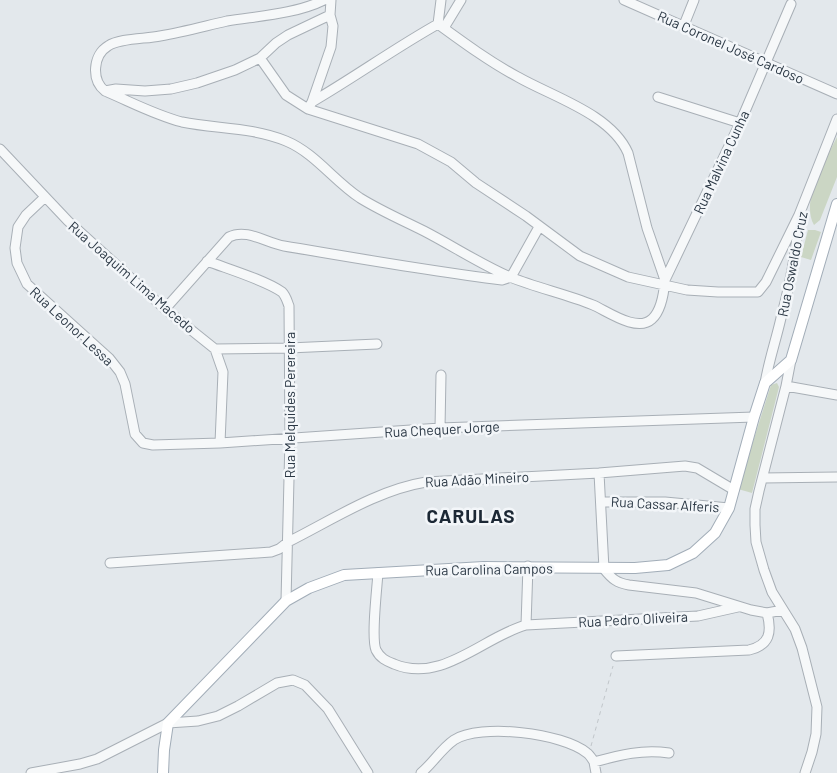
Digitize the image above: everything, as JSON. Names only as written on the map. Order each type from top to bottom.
[{"type":"main road","points":[[791,360],[837,204]]},
{"type":"main road","name":"Rua Carolina Campos","points":[[168,723],[286,602],[309,588],[344,575],[484,567],[528,566],[604,569],[668,565],[694,553],[715,533],[729,508],[754,417],[766,383],[791,360]]},
{"type":"main road","points":[[163,773],[168,723]]},
{"type":"street","points":[[324,0],[288,11],[202,26],[174,34],[110,44],[102,51],[95,76],[100,87],[105,91],[156,114],[182,122],[245,130],[284,140],[294,145],[358,196],[374,206],[424,231],[483,265],[511,277]]},
{"type":"street","points":[[310,105],[331,47],[333,26],[330,16],[332,0]]},
{"type":"street","points":[[441,0],[441,26]]},
{"type":"street","points":[[310,105],[409,40],[441,26],[461,0]]},
{"type":"street","name":"Rua Coronel José Cardoso","points":[[624,0],[837,94]]},
{"type":"street","points":[[684,25],[694,0]]},
{"type":"street","name":"Rua Malvina Cunha","points":[[511,277],[594,305],[620,319],[635,323],[646,322],[652,319],[660,305],[665,283],[740,122],[791,4]]},
{"type":"street","points":[[105,91],[116,89],[145,91],[171,89],[198,83],[235,70],[260,58],[288,35],[330,16]]},
{"type":"street","points":[[441,26],[505,70],[576,106],[610,128],[618,136],[624,143],[628,153],[647,228],[665,283]]},
{"type":"street","points":[[260,58],[286,95],[418,144],[451,162],[476,183],[526,216],[580,256],[628,277],[718,292],[758,292],[766,282],[799,215]]},
{"type":"street","points":[[658,96],[740,122]]},
{"type":"street","name":"Rua Oswaldo Cruz","points":[[766,383],[791,276],[799,215],[837,119]]},
{"type":"street","name":"Rua Joaquim Lima Macedo","points":[[0,149],[44,198],[68,221],[165,309],[215,349]]},
{"type":"street","name":"Rua Leonor Lessa","points":[[44,198],[26,214],[18,227],[15,248],[17,263],[27,284],[110,358],[120,372],[129,400],[135,434]]},
{"type":"street","points":[[165,309],[207,260],[229,237],[236,234],[243,234],[277,245],[318,253],[502,280],[511,277],[539,227]]},
{"type":"street","name":"Rua Melquides Perereira","points":[[207,260],[268,285],[282,293],[286,297],[289,306],[290,438],[286,602]]},
{"type":"street","points":[[220,443],[223,372],[215,349],[377,344]]},
{"type":"street","points":[[791,360],[756,509],[756,542],[772,592],[795,628],[817,707],[816,734],[805,773]]},
{"type":"street","points":[[440,428],[441,375]]},
{"type":"street","points":[[786,386],[837,395]]},
{"type":"street","name":"Rua Chequer Jorge","points":[[135,434],[144,443],[153,445],[220,443],[440,428],[754,417]]},
{"type":"street","name":"Rua Adão Mineiro","points":[[110,563],[263,553],[279,549],[288,542],[374,498],[409,484],[426,482],[599,473],[685,466],[697,468],[734,490]]},
{"type":"street","points":[[599,473],[604,569],[614,580],[620,584],[696,593],[738,607],[767,613],[783,610]]},
{"type":"street","points":[[763,478],[837,476]]},
{"type":"street","name":"Rua Cassar Alferis","points":[[601,502],[666,502],[729,508]]},
{"type":"street","points":[[378,573],[375,648],[382,658],[399,666],[408,669],[424,669],[465,656],[512,630],[526,625],[528,566]]},
{"type":"street","name":"Rua Pedro Oliveira","points":[[526,625],[698,616],[738,607]]},
{"type":"street","points":[[616,656],[749,650],[763,645],[770,629],[767,613]]},
{"type":"street","points":[[31,773],[97,759],[168,723],[198,721],[218,716],[278,683],[293,680],[306,686],[328,709],[343,730],[368,773]]},
{"type":"street","points":[[421,773],[455,740],[487,732],[518,732],[545,736],[579,747],[589,754],[594,762],[596,773]]},
{"type":"street","points":[[594,762],[636,752],[654,750],[669,752]]},
{"type":"path","points":[[589,754],[616,656]]},
{"type":"green space","points":[[837,137],[837,177],[820,220],[814,225],[810,204],[812,192],[821,168]]},
{"type":"green space","points":[[808,230],[821,232],[811,260],[801,257]]},
{"type":"green space","points":[[777,383],[779,387],[752,493],[738,489],[771,385]]},
{"type":"district","name":"CARULAS","points":[[471,515]]}]
